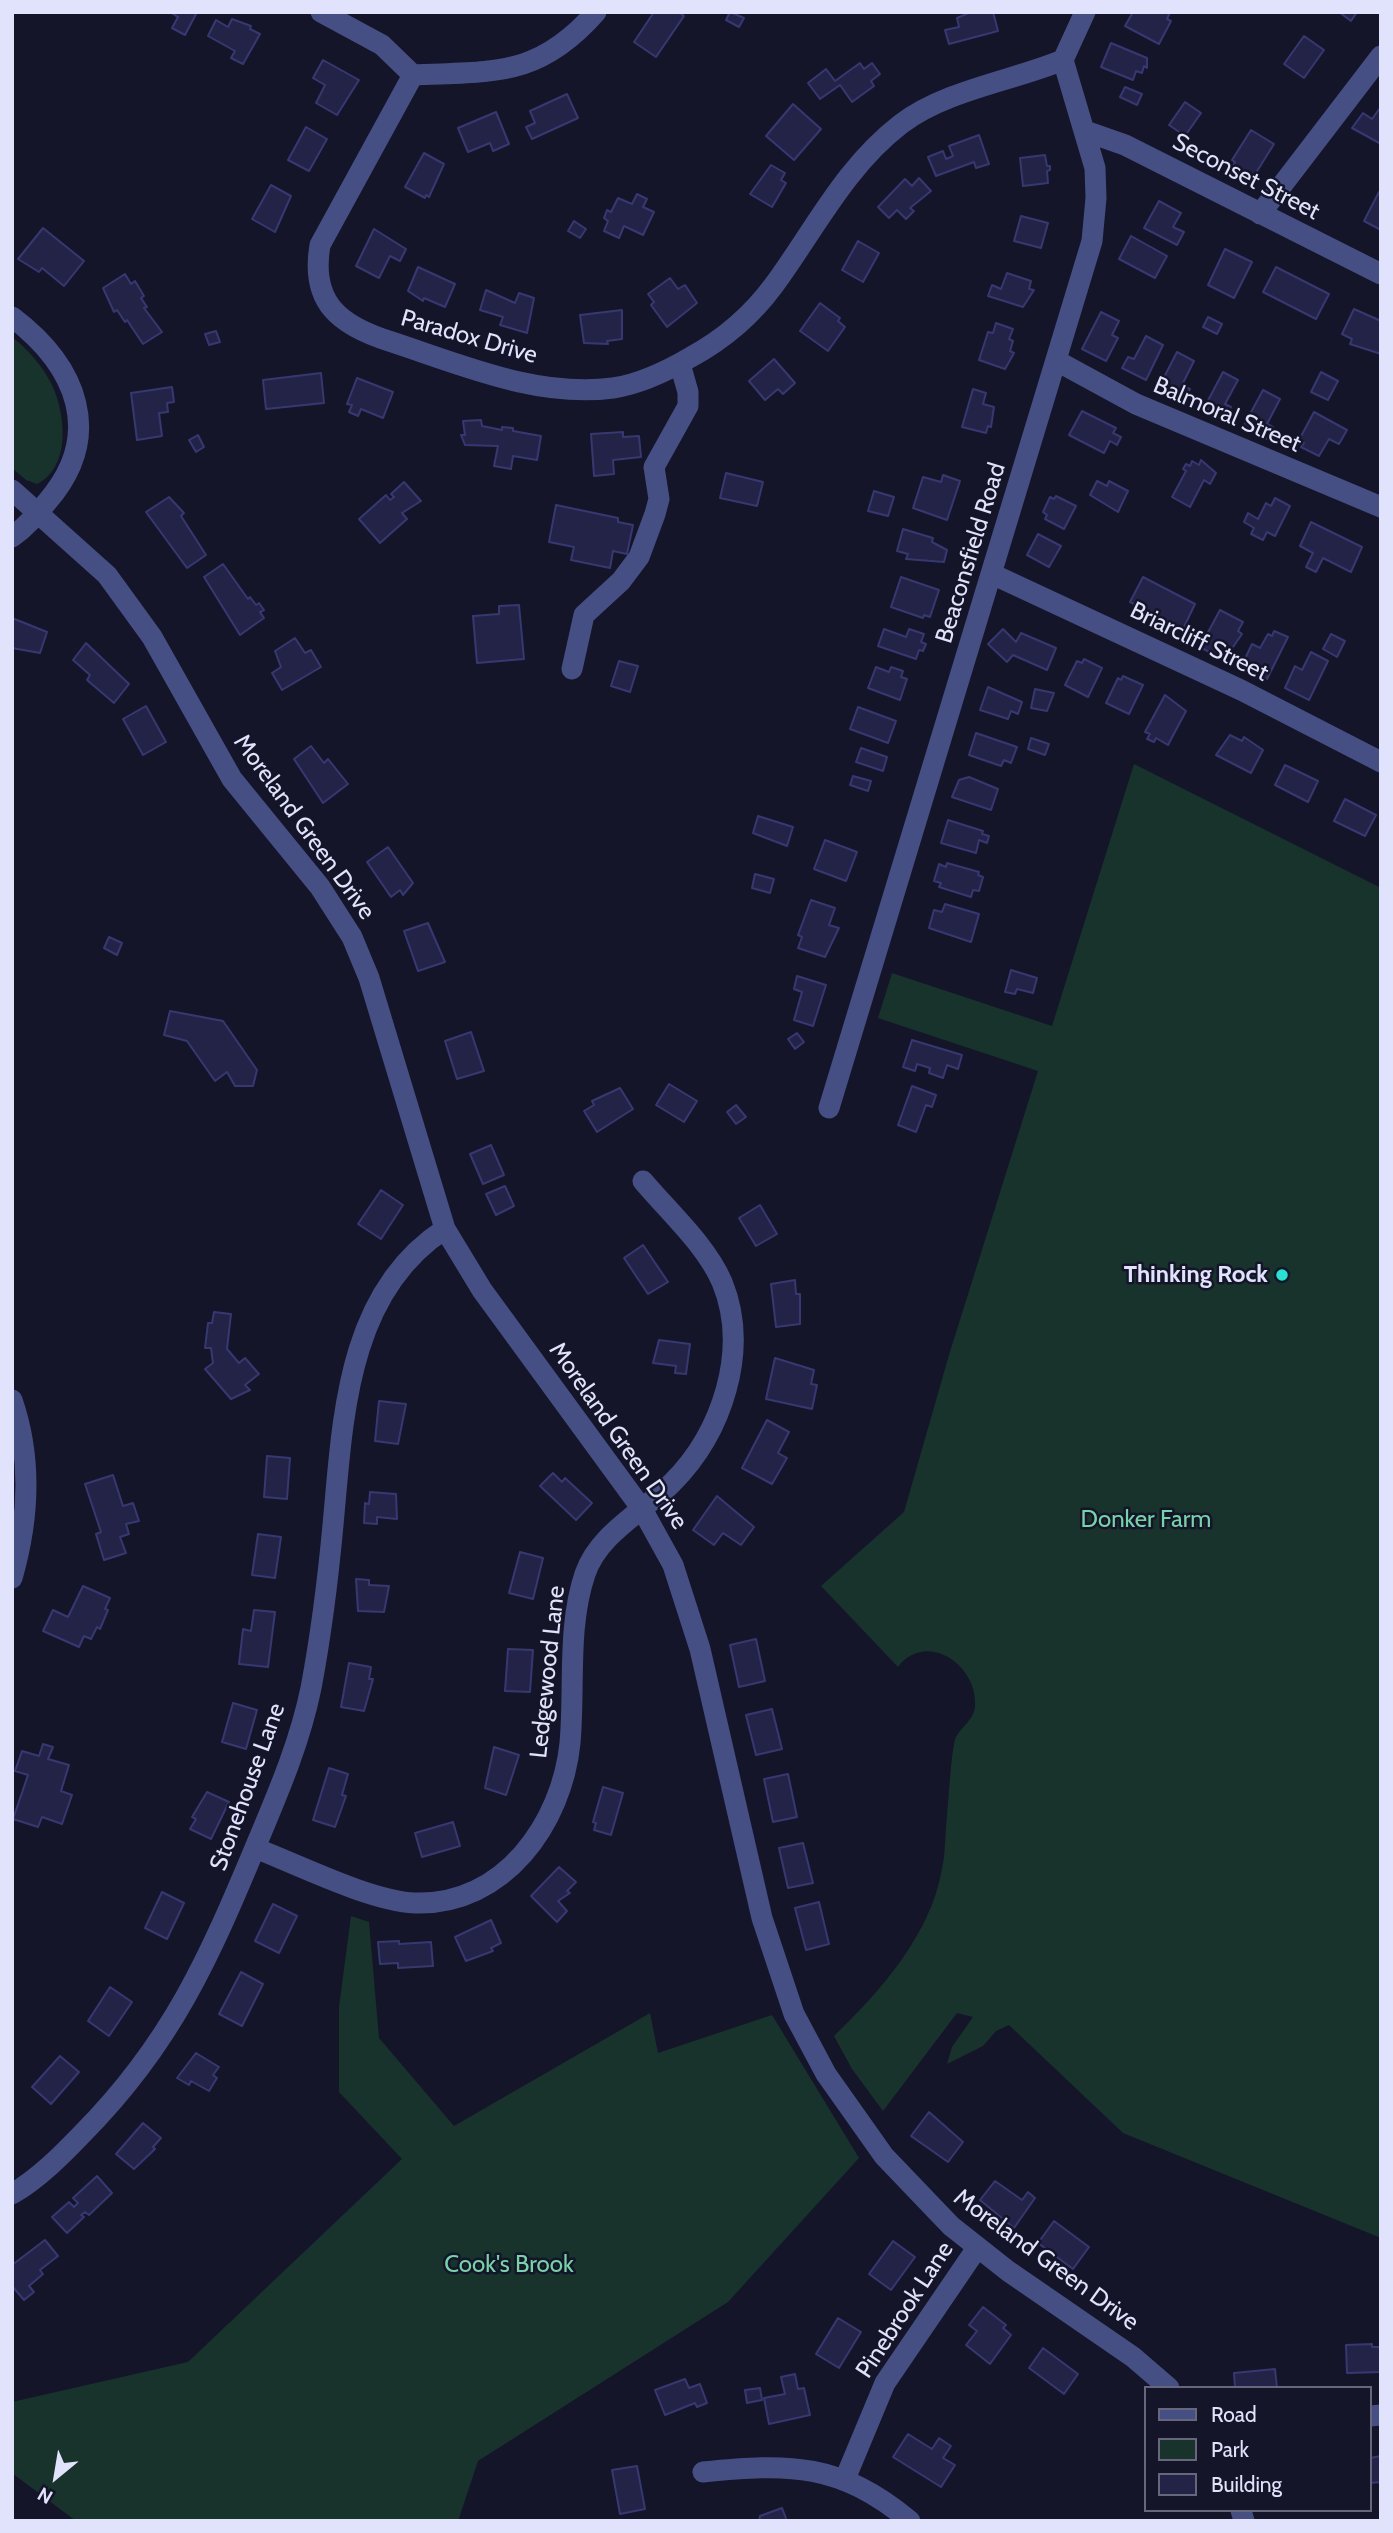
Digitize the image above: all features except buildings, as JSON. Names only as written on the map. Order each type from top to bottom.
[{"type":"street","points":[[321,12],[382,45],[414,75],[514,67],[542,58],[567,41],[596,12]]},
{"type":"street","points":[[1063,60],[1085,12]]},
{"type":"street","points":[[1260,214],[1381,56]]},
{"type":"street","name":"Paradox Drive","points":[[414,75],[320,245],[316,270],[321,294],[337,315],[383,340],[513,381],[564,388],[613,388],[648,379],[680,364],[715,344],[745,317],[773,287],[838,187],[869,152],[904,122],[983,85],[1030,74],[1063,60]]},
{"type":"street","name":"Beaconsfield Road","points":[[829,1108],[1092,241],[1097,198],[1095,168],[1063,60]]},
{"type":"street","name":"Seconset Street","points":[[1085,131],[1125,145],[1381,274]]},
{"type":"street","points":[[12,317],[55,356],[68,381],[81,430],[74,457],[64,479],[38,513],[12,537]]},
{"type":"street","name":"Balmoral Street","points":[[1057,361],[1136,404],[1381,507]]},
{"type":"street","points":[[572,669],[584,615],[621,581],[639,557],[656,514],[659,499],[654,467],[688,406],[688,392],[680,364]]},
{"type":"street","name":"Moreland Green Drive","points":[[12,490],[98,565],[120,593],[152,637],[232,779],[342,919],[369,978],[445,1229],[482,1290],[642,1509],[670,1558],[695,1630],[762,1918],[794,2014],[826,2074],[864,2130],[928,2205],[977,2248],[1107,2338],[1167,2386]]},
{"type":"street","name":"Briarcliff Street","points":[[992,574],[1241,690],[1381,762]]},
{"type":"street","name":"Ledgewood Lane","points":[[255,1848],[375,1895],[415,1903],[446,1900],[475,1889],[517,1862],[542,1832],[561,1787],[569,1747],[576,1606],[586,1570],[607,1539],[672,1483],[701,1446],[721,1406],[732,1363],[729,1308],[722,1281],[706,1256],[643,1181]]},
{"type":"street","name":"Stonehouse Lane","points":[[12,2194],[69,2147],[113,2102],[152,2052],[202,1970],[255,1848],[297,1741],[311,1688],[330,1550],[344,1408],[356,1353],[393,1280],[423,1244],[445,1229]]},
{"type":"street","points":[[12,1400],[24,1449],[26,1482],[25,1516],[12,1578]]},
{"type":"street","name":"Pinebrook Lane","points":[[845,2479],[885,2383],[977,2248]]},
{"type":"street","points":[[704,2472],[774,2467],[813,2471],[845,2479],[875,2494],[911,2521]]},
{"type":"green space","points":[[12,337],[31,355],[47,376],[59,404],[63,430],[60,456],[47,477],[37,484],[26,480],[12,468]]},
{"type":"green space","name":"Donker Farm","points":[[1134,764],[1381,888],[1381,2238],[1123,2133],[1009,2025],[996,2031],[983,2046],[947,2064],[952,2047],[973,2017],[957,2013],[883,2111],[852,2069],[834,2036],[885,1981],[915,1939],[927,1916],[943,1864],[954,1743],[975,1706],[974,1691],[968,1677],[948,1657],[935,1652],[922,1652],[909,1656],[898,1667],[821,1586],[904,1512],[949,1355],[1038,1071],[878,1018],[892,973],[1052,1026]]},
{"type":"green space","name":"Cook's Brook","points":[[351,1916],[369,1922],[379,2038],[454,2126],[650,2013],[658,2053],[772,2015],[859,2158],[728,2302],[478,2461],[458,2521],[76,2521],[12,2473],[12,2402],[188,2362],[402,2159],[339,2092],[339,2007]]},
{"type":"place","name":"Thinking Rock","points":[[1282,1275]]}]
